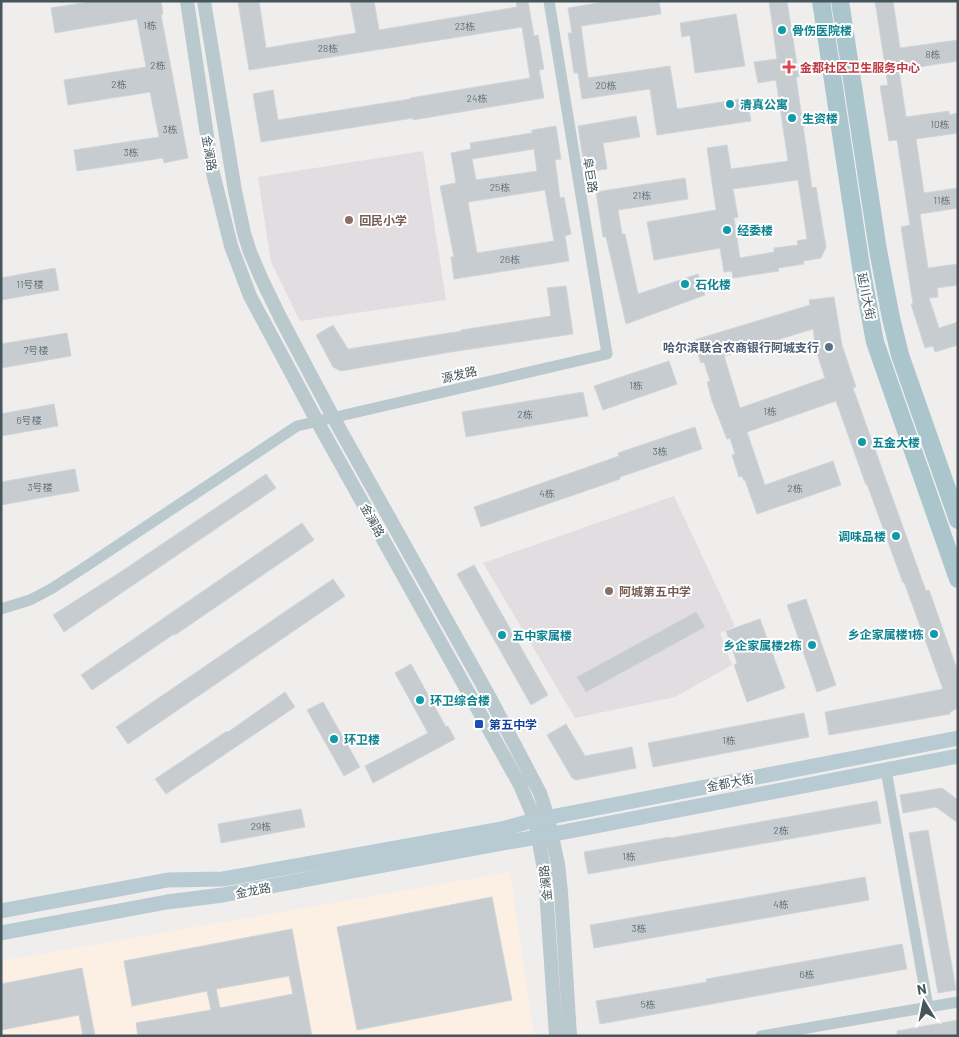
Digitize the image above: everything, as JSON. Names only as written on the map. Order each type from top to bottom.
[{"type":"main road","name":"延川大街","points":[[821,1],[861,267],[875,342],[958,579]]},
{"type":"main road","name":"延川大街","points":[[840,1],[878,250],[891,318],[900,355],[958,520]]},
{"type":"main road","name":"金都大街","points":[[502,836],[542,819],[958,738]]},
{"type":"main road","name":"金都大街","points":[[502,836],[545,836],[958,756]]},
{"type":"main road","name":"金龙路","points":[[1,911],[168,880],[224,879],[502,836]]},
{"type":"main road","name":"金龙路","points":[[1,933],[167,902],[223,895],[502,836]]},
{"type":"street","name":"金澜路","points":[[187,1],[211,160],[231,246],[250,296],[317,421],[520,785],[542,819]]},
{"type":"street","name":"金澜路","points":[[204,1],[230,166],[244,233],[250,252],[277,312],[333,417],[490,698],[540,793],[545,836],[556,1036]]},
{"type":"street","name":"阜巨路","points":[[549,1],[607,354]]},
{"type":"street","name":"源发路","points":[[1,609],[30,600],[51,589],[297,426],[607,354]]},
{"type":"street","points":[[886,770],[928,1007]]},
{"type":"street","name":"金澜路","points":[[545,836],[558,864],[570,1036]]},
{"type":"street","points":[[760,1036],[794,1033],[958,1002]]},
{"type":"shaded area","name":"回民小学","points":[[423,151],[446,300],[300,321],[271,262],[258,177]]},
{"type":"shaded area","name":"阿城第五中学","points":[[674,496],[735,626],[720,633],[732,665],[675,697],[575,718],[483,563]]},
{"type":"shaded area","points":[[510,872],[534,1036],[1,1036],[1,961]]},
{"type":"building","points":[[94,1],[161,1],[163,14],[161,15],[188,158],[164,163],[163,158],[77,171],[74,150],[159,137],[150,92],[68,105],[64,80],[146,67],[137,19],[55,33],[51,8]]},
{"type":"building","points":[[238,1],[259,1],[266,48],[356,33],[350,1],[374,1],[379,30],[517,7],[516,1],[528,1],[534,36],[538,35],[544,69],[539,70],[544,98],[413,120],[413,118],[261,142],[253,94],[273,90],[278,120],[530,78],[522,27],[249,70]]},
{"type":"building","points":[[610,1],[659,1],[661,14],[581,26],[588,78],[670,66],[677,109],[747,98],[751,121],[657,135],[650,89],[582,99],[578,73],[574,73],[568,33],[572,33],[568,8]]},
{"type":"building","points":[[769,1],[787,1],[799,77],[796,77],[812,188],[816,187],[826,247],[821,258],[803,261],[804,264],[778,268],[779,271],[733,278],[732,271],[724,272],[720,248],[654,260],[647,222],[716,210],[707,148],[727,145],[731,169],[788,161],[776,80],[758,83],[754,62],[777,59]],"holes":[[[798,180],[807,239],[797,241],[798,245],[774,248],[774,252],[740,258],[734,218],[738,217],[733,189]]]},
{"type":"building","points":[[875,1],[893,1],[900,48],[958,40],[958,61],[899,70],[906,117],[949,111],[949,115],[958,113],[958,133],[916,139],[924,193],[958,188],[958,208],[920,214],[928,268],[958,264],[958,285],[937,288],[938,297],[929,298],[939,328],[958,322],[958,345],[935,352],[933,346],[925,348],[911,304],[913,304],[901,227],[910,225],[897,140],[889,141],[880,86],[888,85]]},
{"type":"building","points":[[736,14],[745,66],[695,73],[690,35],[682,37],[680,23]]},
{"type":"building","points":[[636,116],[640,137],[603,143],[607,169],[585,172],[578,126]]},
{"type":"building","points":[[556,126],[561,159],[555,160],[560,198],[564,197],[571,234],[565,236],[569,261],[454,279],[451,257],[454,257],[440,186],[456,183],[451,153],[471,149],[470,143],[532,133],[532,130]],"holes":[[[534,149],[537,171],[476,180],[472,159]],[[545,190],[554,241],[477,253],[468,202]]]},
{"type":"building","points":[[685,178],[688,199],[618,210],[622,234],[625,234],[638,294],[698,274],[705,295],[626,324],[606,237],[603,237],[596,192]]},
{"type":"building","points":[[55,268],[59,290],[1,300],[1,278]]},
{"type":"building","points":[[566,286],[573,334],[341,371],[333,367],[316,335],[333,325],[348,349],[551,316],[547,288]]},
{"type":"building","points":[[834,297],[842,345],[856,387],[853,388],[926,591],[929,590],[958,672],[958,708],[950,712],[950,714],[829,735],[825,712],[943,689],[836,401],[747,432],[765,485],[833,461],[841,485],[757,514],[745,480],[742,476],[739,477],[732,455],[735,454],[730,438],[727,439],[712,401],[707,382],[710,381],[704,362],[701,363],[694,340],[810,305],[809,300]],"holes":[[[813,329],[816,350],[825,378],[740,408],[724,356]]]},
{"type":"building","points":[[67,333],[71,356],[1,368],[1,344]]},
{"type":"building","points":[[669,361],[677,384],[603,410],[594,386]]},
{"type":"building","points":[[583,392],[588,416],[466,437],[462,412]]},
{"type":"building","points":[[54,404],[58,426],[1,436],[1,414]]},
{"type":"building","points":[[695,427],[702,449],[481,527],[474,507],[619,456],[618,453]]},
{"type":"building","points":[[75,469],[79,491],[1,505],[1,482]]},
{"type":"building","points":[[266,474],[276,488],[64,632],[53,615]]},
{"type":"building","points":[[302,523],[314,540],[92,690],[81,675]]},
{"type":"building","name":"五中家属楼","points":[[474,565],[548,695],[531,705],[457,574]]},
{"type":"building","points":[[333,579],[345,596],[128,744],[116,727]]},
{"type":"building","name":"乡企家属楼2栋","points":[[806,599],[836,685],[817,692],[787,605]]},
{"type":"building","points":[[696,612],[705,627],[586,692],[577,677]]},
{"type":"building","points":[[760,619],[785,688],[747,702],[734,665],[737,663],[726,631]]},
{"type":"building","points":[[411,664],[446,727],[448,726],[455,739],[373,783],[365,766],[428,733],[395,673]]},
{"type":"building","points":[[285,692],[295,707],[166,794],[155,779],[228,732]]},
{"type":"building","name":"环卫楼","points":[[323,702],[360,767],[344,776],[307,710]]},
{"type":"building","points":[[804,713],[809,737],[653,767],[648,743]]},
{"type":"building","points":[[566,724],[585,756],[632,747],[636,768],[576,780],[572,778],[547,735]]},
{"type":"building","points":[[942,788],[958,800],[958,823],[936,807],[903,813],[900,795]]},
{"type":"building","points":[[877,801],[881,823],[588,874],[584,852]]},
{"type":"building","points":[[301,809],[305,827],[221,843],[218,824]]},
{"type":"building","points":[[928,830],[956,990],[938,993],[909,833]]},
{"type":"building","points":[[865,877],[869,900],[594,948],[590,925]]},
{"type":"building","points":[[492,897],[512,1000],[357,1030],[337,927]]},
{"type":"building","points":[[292,929],[312,1036],[138,1036],[136,1023],[211,1010],[207,991],[132,1006],[124,961]],"holes":[[[289,976],[293,994],[220,1008],[216,989]]]},
{"type":"building","points":[[902,944],[907,969],[600,1024],[596,1001],[707,982],[706,979]]},
{"type":"building","points":[[82,968],[95,1036],[83,1036],[79,1015],[1,1030],[1,984]]},
{"type":"building","points":[[958,1020],[958,1036],[897,1036],[897,1031]]},
{"type":"place","name":"骨伤医院楼","points":[[782,30]]},
{"type":"place","name":"金都社区卫生服务中心","points":[[789,67]]},
{"type":"place","name":"清真公寓","points":[[730,104]]},
{"type":"place","name":"生资楼","points":[[792,118]]},
{"type":"place","name":"回民小学","points":[[349,220]]},
{"type":"place","name":"经委楼","points":[[727,230]]},
{"type":"place","name":"石化楼","points":[[685,284]]},
{"type":"place","name":"哈尔滨联合农商银行阿城支行","points":[[829,347]]},
{"type":"place","name":"五金大楼","points":[[862,442]]},
{"type":"place","name":"调味品楼","points":[[896,536]]},
{"type":"place","name":"阿城第五中学","points":[[609,591]]},
{"type":"place","name":"乡企家属楼1栋","points":[[934,634]]},
{"type":"place","name":"五中家属楼","points":[[502,635]]},
{"type":"place","name":"乡企家属楼2栋","points":[[812,645]]},
{"type":"place","name":"环卫综合楼","points":[[420,700]]},
{"type":"place","name":"第五中学","points":[[479,724]]},
{"type":"place","name":"环卫楼","points":[[334,739]]}]
